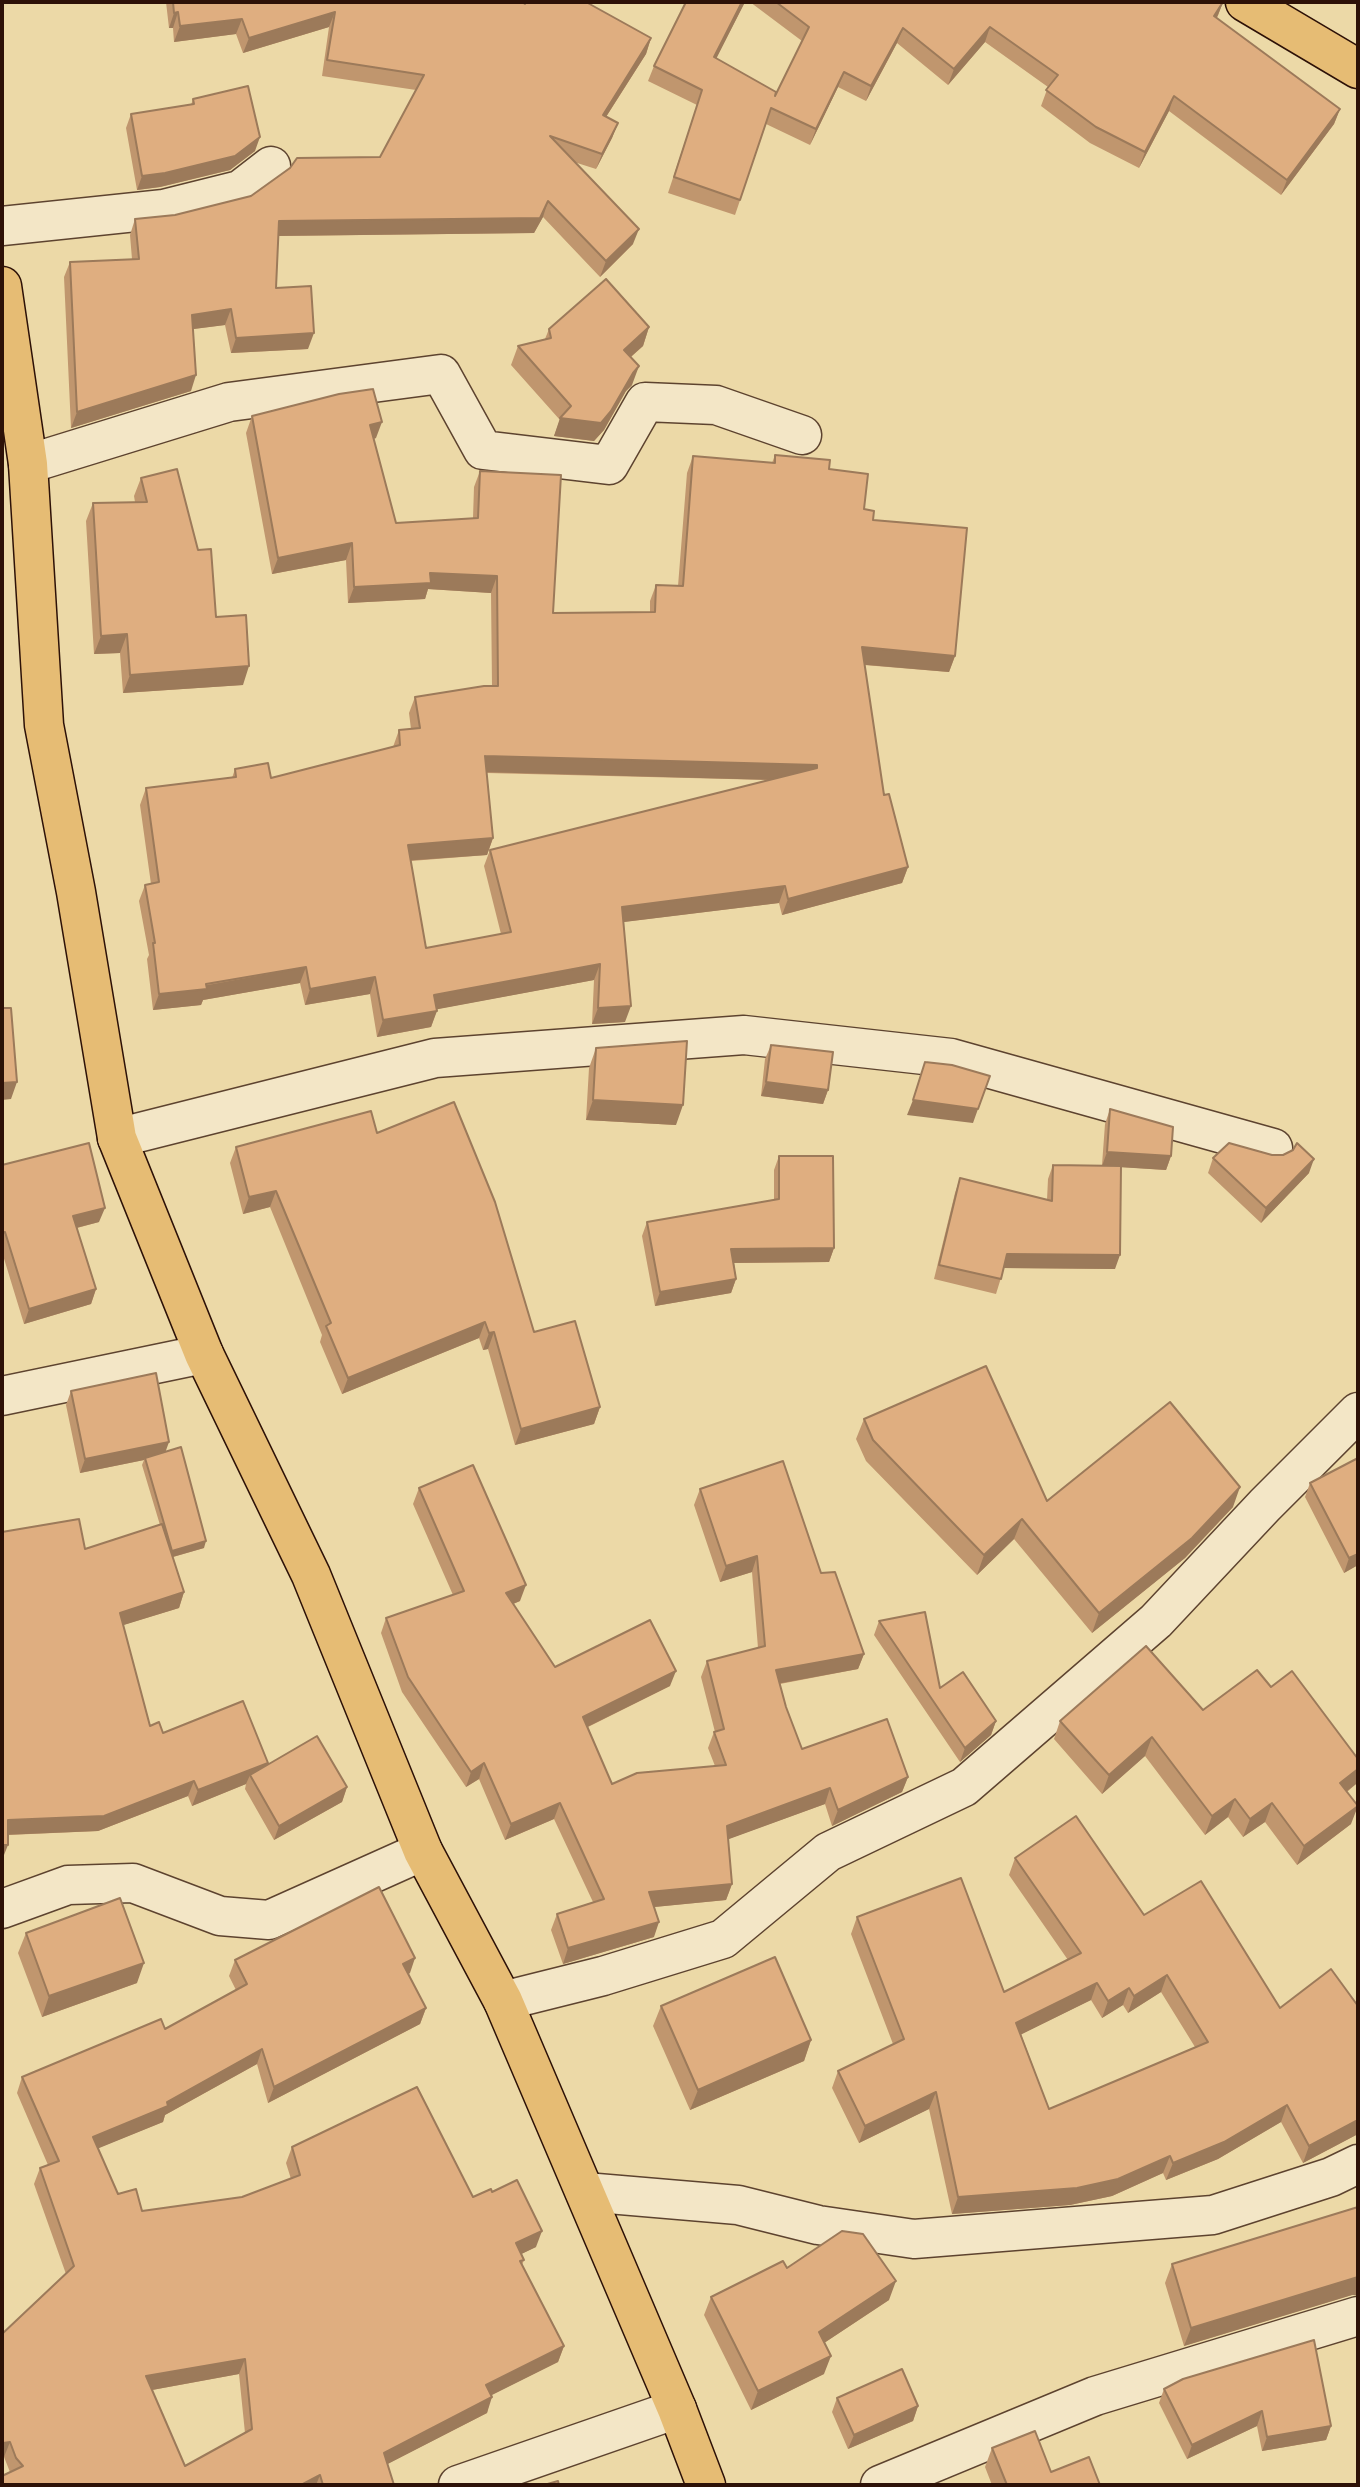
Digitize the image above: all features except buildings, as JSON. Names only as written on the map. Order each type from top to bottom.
[{"type":"main road","points":[[1245,2],[1358,69]]},
{"type":"main road","points":[[2,286],[28,464],[44,725],[76,892],[117,1138],[205,1354],[311,1576],[423,1851],[503,2001],[677,2409],[706,2485]]},
{"type":"street","points":[[2,226],[164,209],[240,190],[271,166]]},
{"type":"street","points":[[28,464],[229,402],[441,374],[483,450],[609,465],[645,402],[716,405],[802,435]]},
{"type":"street","points":[[117,1138],[435,1058],[744,1035],[951,1058],[1273,1148]]},
{"type":"street","points":[[2,1396],[205,1354]]},
{"type":"street","points":[[503,2001],[603,1976],[723,1939],[828,1852],[964,1787],[1156,1620],[1358,1412]]},
{"type":"street","points":[[2,1909],[68,1885],[133,1883],[220,1916],[268,1920],[423,1851]]},
{"type":"street","points":[[585,2192],[738,2204],[818,2225],[914,2239],[1213,2215],[1331,2177],[1358,2164]]},
{"type":"street","points":[[880,2485],[1095,2396],[1358,2316]]},
{"type":"street","points":[[458,2485],[677,2409]]}]
